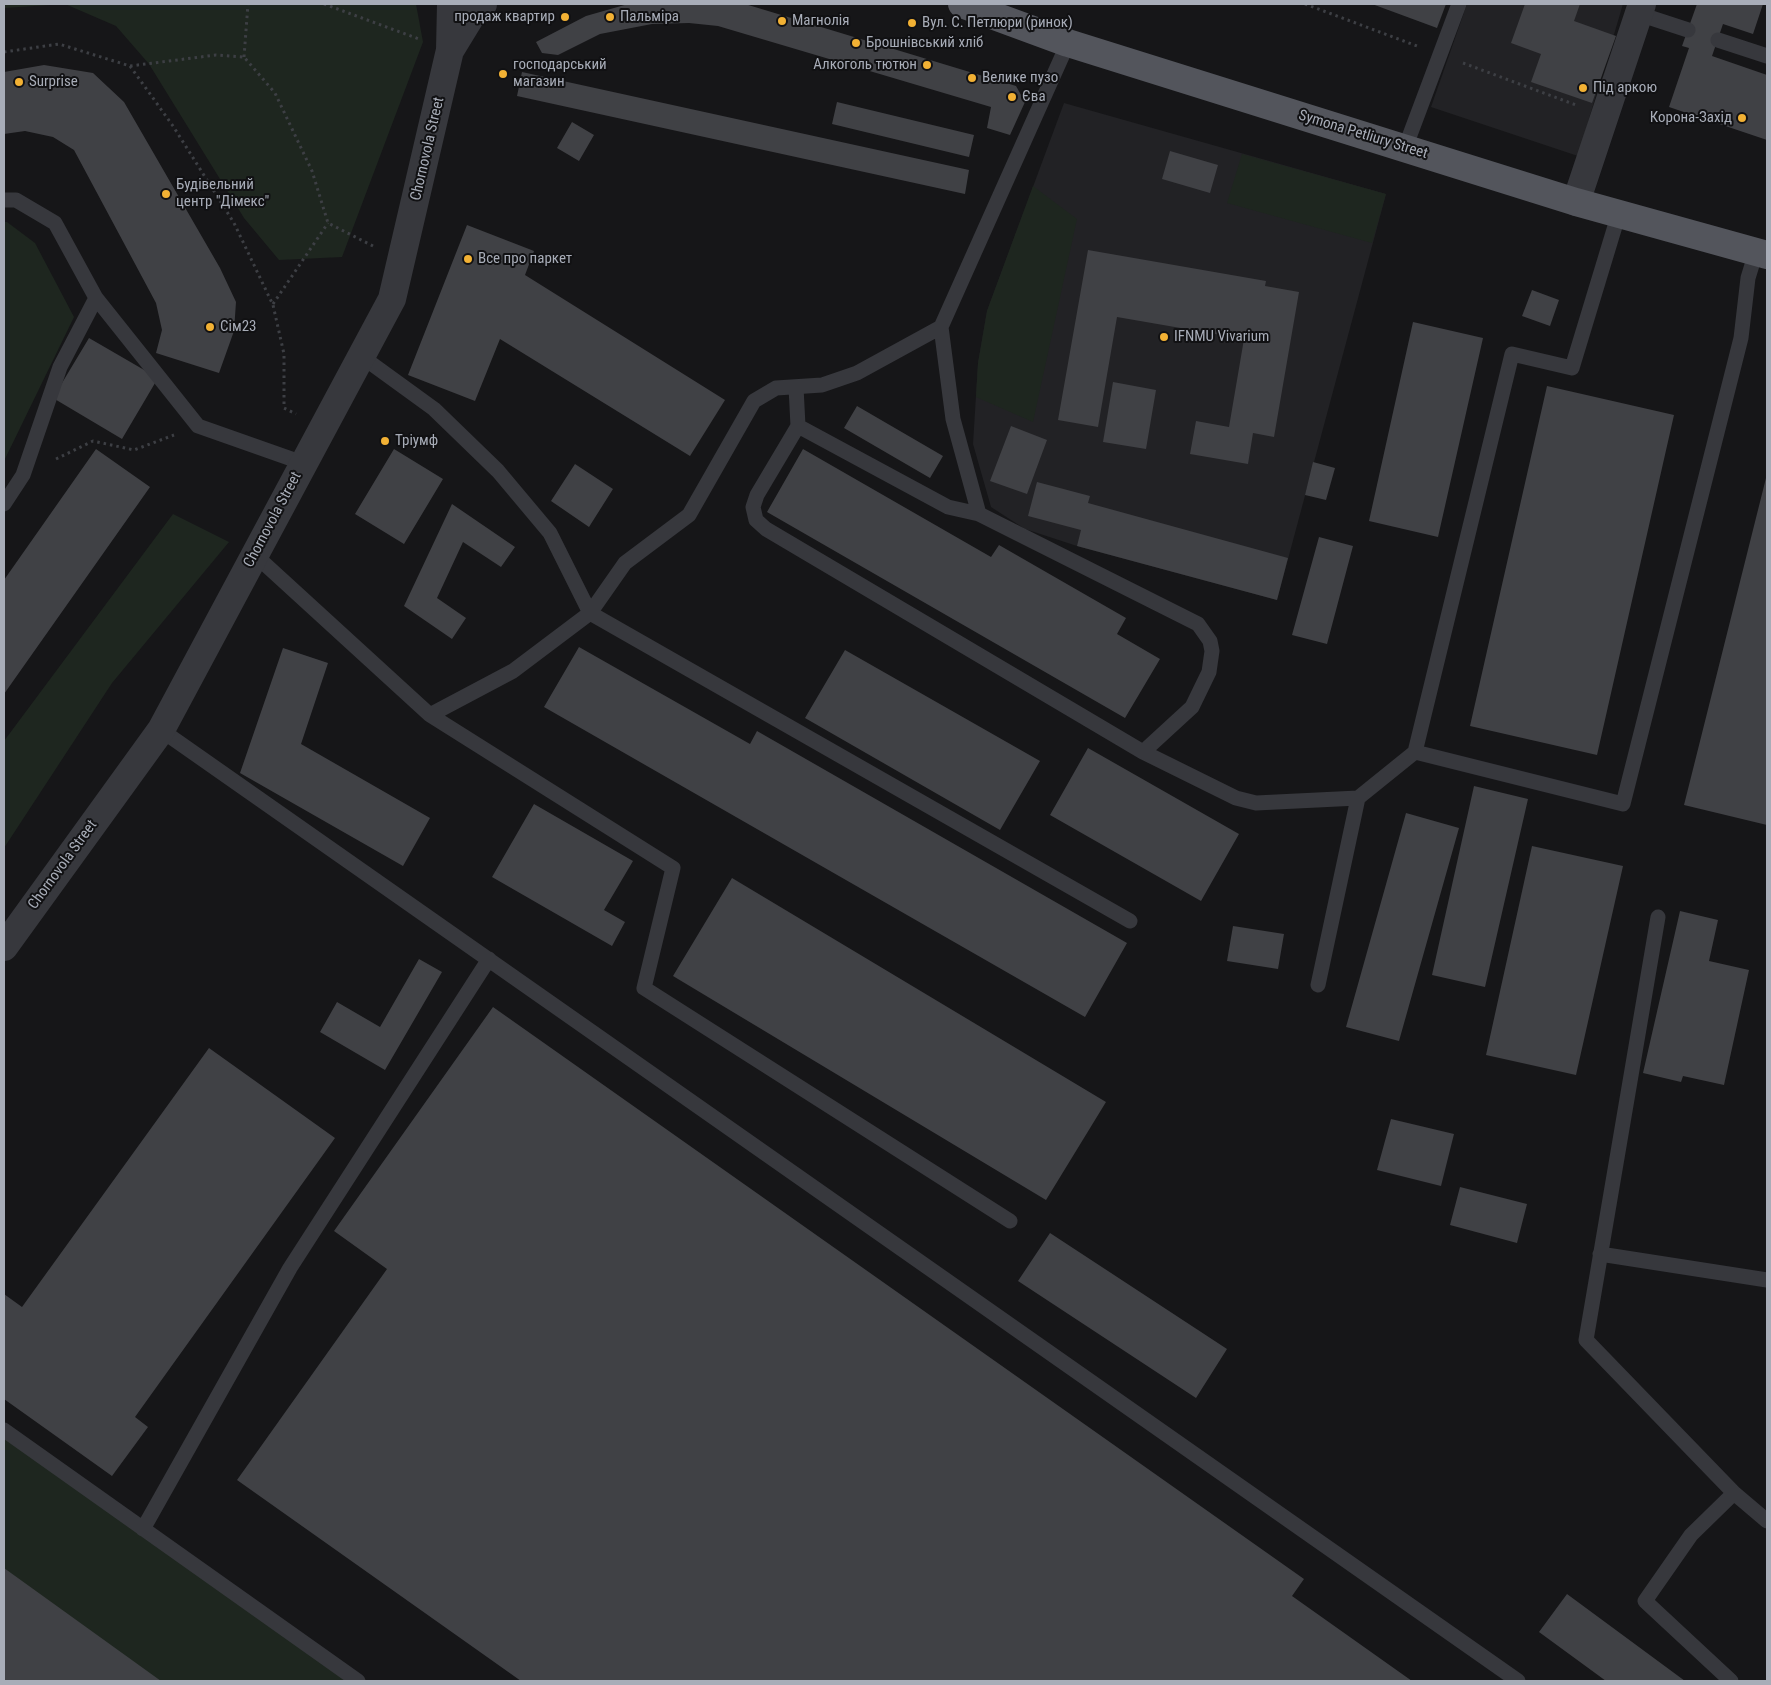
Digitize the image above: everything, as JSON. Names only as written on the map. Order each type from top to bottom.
[{"type":"main road","name":"Symona Petliury Street","points":[[962,4],[1068,43],[1576,202],[1762,254]]},
{"type":"street","name":"Chornovola Street","points":[[4,947],[161,730],[392,298],[450,50],[451,4]]},
{"type":"street","name":"Chornovola Street","points":[[450,50],[473,13],[483,4]]},
{"type":"street","points":[[1576,202],[1641,9]]},
{"type":"lane","points":[[1405,148],[1459,4]]},
{"type":"lane","points":[[1641,9],[1688,30]]},
{"type":"lane","points":[[1718,40],[1767,56]]},
{"type":"lane","points":[[979,514],[952,419],[941,328],[1068,43]]},
{"type":"lane","points":[[4,200],[16,200],[55,222],[96,298],[198,426],[304,463]]},
{"type":"lane","points":[[796,387],[798,426],[757,495],[753,507],[756,520],[766,529],[1143,752],[1236,798],[1256,803],[1358,798],[1415,752],[1512,354],[1572,368],[1619,214]]},
{"type":"lane","points":[[1415,752],[1622,804],[1742,338],[1748,278],[1762,254]]},
{"type":"lane","points":[[4,504],[23,475],[60,367],[96,298]]},
{"type":"lane","points":[[430,715],[513,671],[590,613],[625,563],[689,515],[754,401],[776,388],[822,385],[857,373],[941,328]]},
{"type":"lane","points":[[361,356],[434,409],[498,471],[550,533],[590,613],[1130,921]]},
{"type":"lane","points":[[798,426],[948,507],[979,514],[1190,618],[1205,632],[1211,646],[1212,662],[1192,707],[1143,752]]},
{"type":"lane","points":[[254,555],[430,715],[673,868],[644,988],[1010,1221]]},
{"type":"lane","points":[[161,730],[1518,1681]]},
{"type":"lane","points":[[1318,985],[1358,798]]},
{"type":"lane","points":[[1658,917],[1586,1340],[1734,1494],[1767,1521]]},
{"type":"lane","points":[[144,1529],[290,1268],[488,959]]},
{"type":"lane","points":[[1600,1254],[1767,1280]]},
{"type":"lane","points":[[4,1430],[358,1681]]},
{"type":"lane","points":[[1731,1681],[1645,1601],[1691,1535],[1734,1494]]},
{"type":"path","points":[[244,57],[248,4]]},
{"type":"path","points":[[324,4],[450,50]]},
{"type":"path","points":[[4,52],[59,44],[130,66],[216,55],[244,57],[276,93],[312,171],[328,223],[402,260]]},
{"type":"path","points":[[130,66],[173,126],[234,223],[273,305],[284,354],[284,408],[324,426]]},
{"type":"path","points":[[273,305],[328,223]]},
{"type":"path","points":[[23,475],[93,442],[134,450],[198,426]]},
{"type":"shaded area","points":[[4,4],[65,4],[4,8]]},
{"type":"shaded area","points":[[65,4],[416,4],[423,42],[342,257],[279,260],[244,218],[149,64],[116,26]]},
{"type":"shaded area","points":[[1467,4],[1623,4],[1578,156],[1431,107]]},
{"type":"shaded area","name":"IFNMU Vivarium","points":[[1064,103],[1386,194],[1277,600],[1077,546],[1025,529],[991,507],[973,444],[978,363],[987,311]]},
{"type":"shaded area","points":[[1242,154],[1386,194],[1372,243],[1227,203]]},
{"type":"shaded area","points":[[1033,186],[1077,219],[1033,422],[976,397],[978,363],[987,311]]},
{"type":"shaded area","points":[[4,222],[7,222],[35,243],[74,317],[4,461]]},
{"type":"shaded area","points":[[173,514],[229,542],[112,683],[4,848],[4,741]]},
{"type":"shaded area","points":[[4,1430],[358,1681],[4,1681]]},
{"type":"building","points":[[628,4],[745,4],[1016,86],[1025,102],[1010,135],[987,128],[991,107],[718,26],[689,23],[652,24],[600,34],[558,55],[542,53],[536,42],[586,16]]},
{"type":"building","points":[[1372,4],[1446,4],[1437,28]]},
{"type":"building","points":[[1525,4],[1580,4],[1574,21],[1616,36],[1592,103],[1531,82],[1541,54],[1511,43]]},
{"type":"building","points":[[1697,4],[1763,4],[1753,34],[1723,24],[1712,56],[1767,75],[1767,140],[1669,107],[1689,48],[1682,46]]},
{"type":"building","points":[[44,65],[93,73],[124,102],[220,268],[236,302],[234,331],[219,373],[156,353],[162,330],[156,303],[74,150],[53,137],[25,131],[4,134],[4,72]]},
{"type":"building","points":[[522,72],[969,170],[965,194],[517,96]]},
{"type":"building","points":[[837,102],[974,135],[969,157],[832,124]]},
{"type":"building","points":[[572,122],[594,135],[579,161],[557,148]]},
{"type":"building","points":[[1170,151],[1218,165],[1210,193],[1162,179]]},
{"type":"building","points":[[467,225],[534,251],[525,275],[725,400],[690,456],[500,339],[475,401],[408,375]]},
{"type":"building","points":[[1088,250],[1266,281],[1265,286],[1299,292],[1274,437],[1253,433],[1248,464],[1190,454],[1196,421],[1229,427],[1244,339],[1117,317],[1098,427],[1058,420]]},
{"type":"building","points":[[1532,290],[1559,300],[1550,326],[1522,316]]},
{"type":"building","points":[[1413,322],[1483,338],[1438,537],[1369,521]]},
{"type":"building","points":[[89,338],[158,378],[122,439],[53,398]]},
{"type":"building","points":[[1113,382],[1156,390],[1146,449],[1103,442]]},
{"type":"building","points":[[1547,386],[1674,415],[1597,755],[1470,726]]},
{"type":"building","points":[[857,406],[943,456],[930,478],[844,428]]},
{"type":"building","points":[[1011,426],[1047,440],[1027,494],[990,481]]},
{"type":"building","points":[[96,449],[150,487],[4,694],[4,580]]},
{"type":"building","points":[[394,449],[443,479],[404,544],[355,514]]},
{"type":"building","points":[[803,449],[991,557],[999,545],[1126,618],[1117,634],[1160,659],[1125,718],[767,512]]},
{"type":"building","points":[[1313,462],[1335,468],[1326,500],[1305,495]]},
{"type":"building","points":[[575,464],[613,489],[589,527],[551,501]]},
{"type":"building","points":[[1767,474],[1767,825],[1684,805]]},
{"type":"building","points":[[1037,482],[1090,496],[1088,503],[1288,558],[1277,600],[1077,546],[1081,530],[1028,516]]},
{"type":"building","points":[[452,504],[515,547],[501,567],[463,542],[437,598],[466,618],[452,639],[404,606]]},
{"type":"building","points":[[1319,537],[1353,546],[1327,644],[1292,635]]},
{"type":"building","points":[[579,647],[750,744],[757,731],[1127,943],[1085,1017],[544,707]]},
{"type":"building","points":[[283,648],[328,663],[301,744],[430,818],[403,866],[240,773]]},
{"type":"building","points":[[845,650],[1040,761],[1000,830],[805,718]]},
{"type":"building","points":[[1088,748],[1239,834],[1201,901],[1050,815]]},
{"type":"building","points":[[1474,786],[1528,799],[1485,987],[1432,975]]},
{"type":"building","points":[[534,804],[633,861],[604,910],[625,922],[612,946],[492,877]]},
{"type":"building","points":[[1406,813],[1459,828],[1399,1041],[1346,1027]]},
{"type":"building","points":[[1532,846],[1623,866],[1576,1075],[1486,1055]]},
{"type":"building","points":[[732,878],[1106,1102],[1046,1200],[673,976]]},
{"type":"building","points":[[1680,911],[1718,920],[1709,961],[1749,970],[1724,1085],[1683,1076],[1681,1082],[1643,1073]]},
{"type":"building","points":[[1233,926],[1284,934],[1278,969],[1227,961]]},
{"type":"building","points":[[419,959],[442,972],[385,1070],[320,1032],[337,1002],[380,1027]]},
{"type":"building","points":[[493,1007],[1304,1579],[1292,1596],[1412,1681],[521,1681],[237,1480],[387,1269],[334,1231]]},
{"type":"building","points":[[209,1048],[335,1138],[135,1417],[148,1427],[112,1476],[4,1399],[4,1294],[22,1307]]},
{"type":"building","points":[[1391,1119],[1454,1134],[1441,1186],[1377,1170]]},
{"type":"building","points":[[1460,1187],[1527,1204],[1517,1243],[1450,1225]]},
{"type":"building","points":[[1050,1233],[1227,1349],[1196,1398],[1018,1281]]},
{"type":"building","points":[[4,1568],[161,1681],[4,1681]]},
{"type":"building","points":[[1567,1594],[1685,1681],[1606,1681],[1539,1632]]},
{"type":"place","name":"продаж квартир","points":[[565,17]]},
{"type":"place","name":"Пальміра","points":[[610,17]]},
{"type":"place","name":"Магнолія","points":[[782,21]]},
{"type":"place","name":"Вул. С. Петлюри (ринок)","points":[[912,23]]},
{"type":"place","name":"Брошнівський хліб","points":[[856,43]]},
{"type":"place","name":"Алкоголь тютюн","points":[[927,65]]},
{"type":"place","name":"господарський магазин","points":[[503,74]]},
{"type":"place","name":"Велике пузо","points":[[972,78]]},
{"type":"place","name":"Surprise","points":[[19,82]]},
{"type":"place","name":"Під аркою","points":[[1583,88]]},
{"type":"place","name":"Єва","points":[[1012,97]]},
{"type":"place","name":"Корона-Захід","points":[[1742,118]]},
{"type":"place","name":"Будівельний центр \"Дімекс\"","points":[[166,194]]},
{"type":"place","name":"Все про паркет","points":[[468,259]]},
{"type":"place","name":"Сім23","points":[[210,327]]},
{"type":"place","name":"IFNMU Vivarium","points":[[1164,337]]},
{"type":"place","name":"Тріумф","points":[[385,441]]}]
